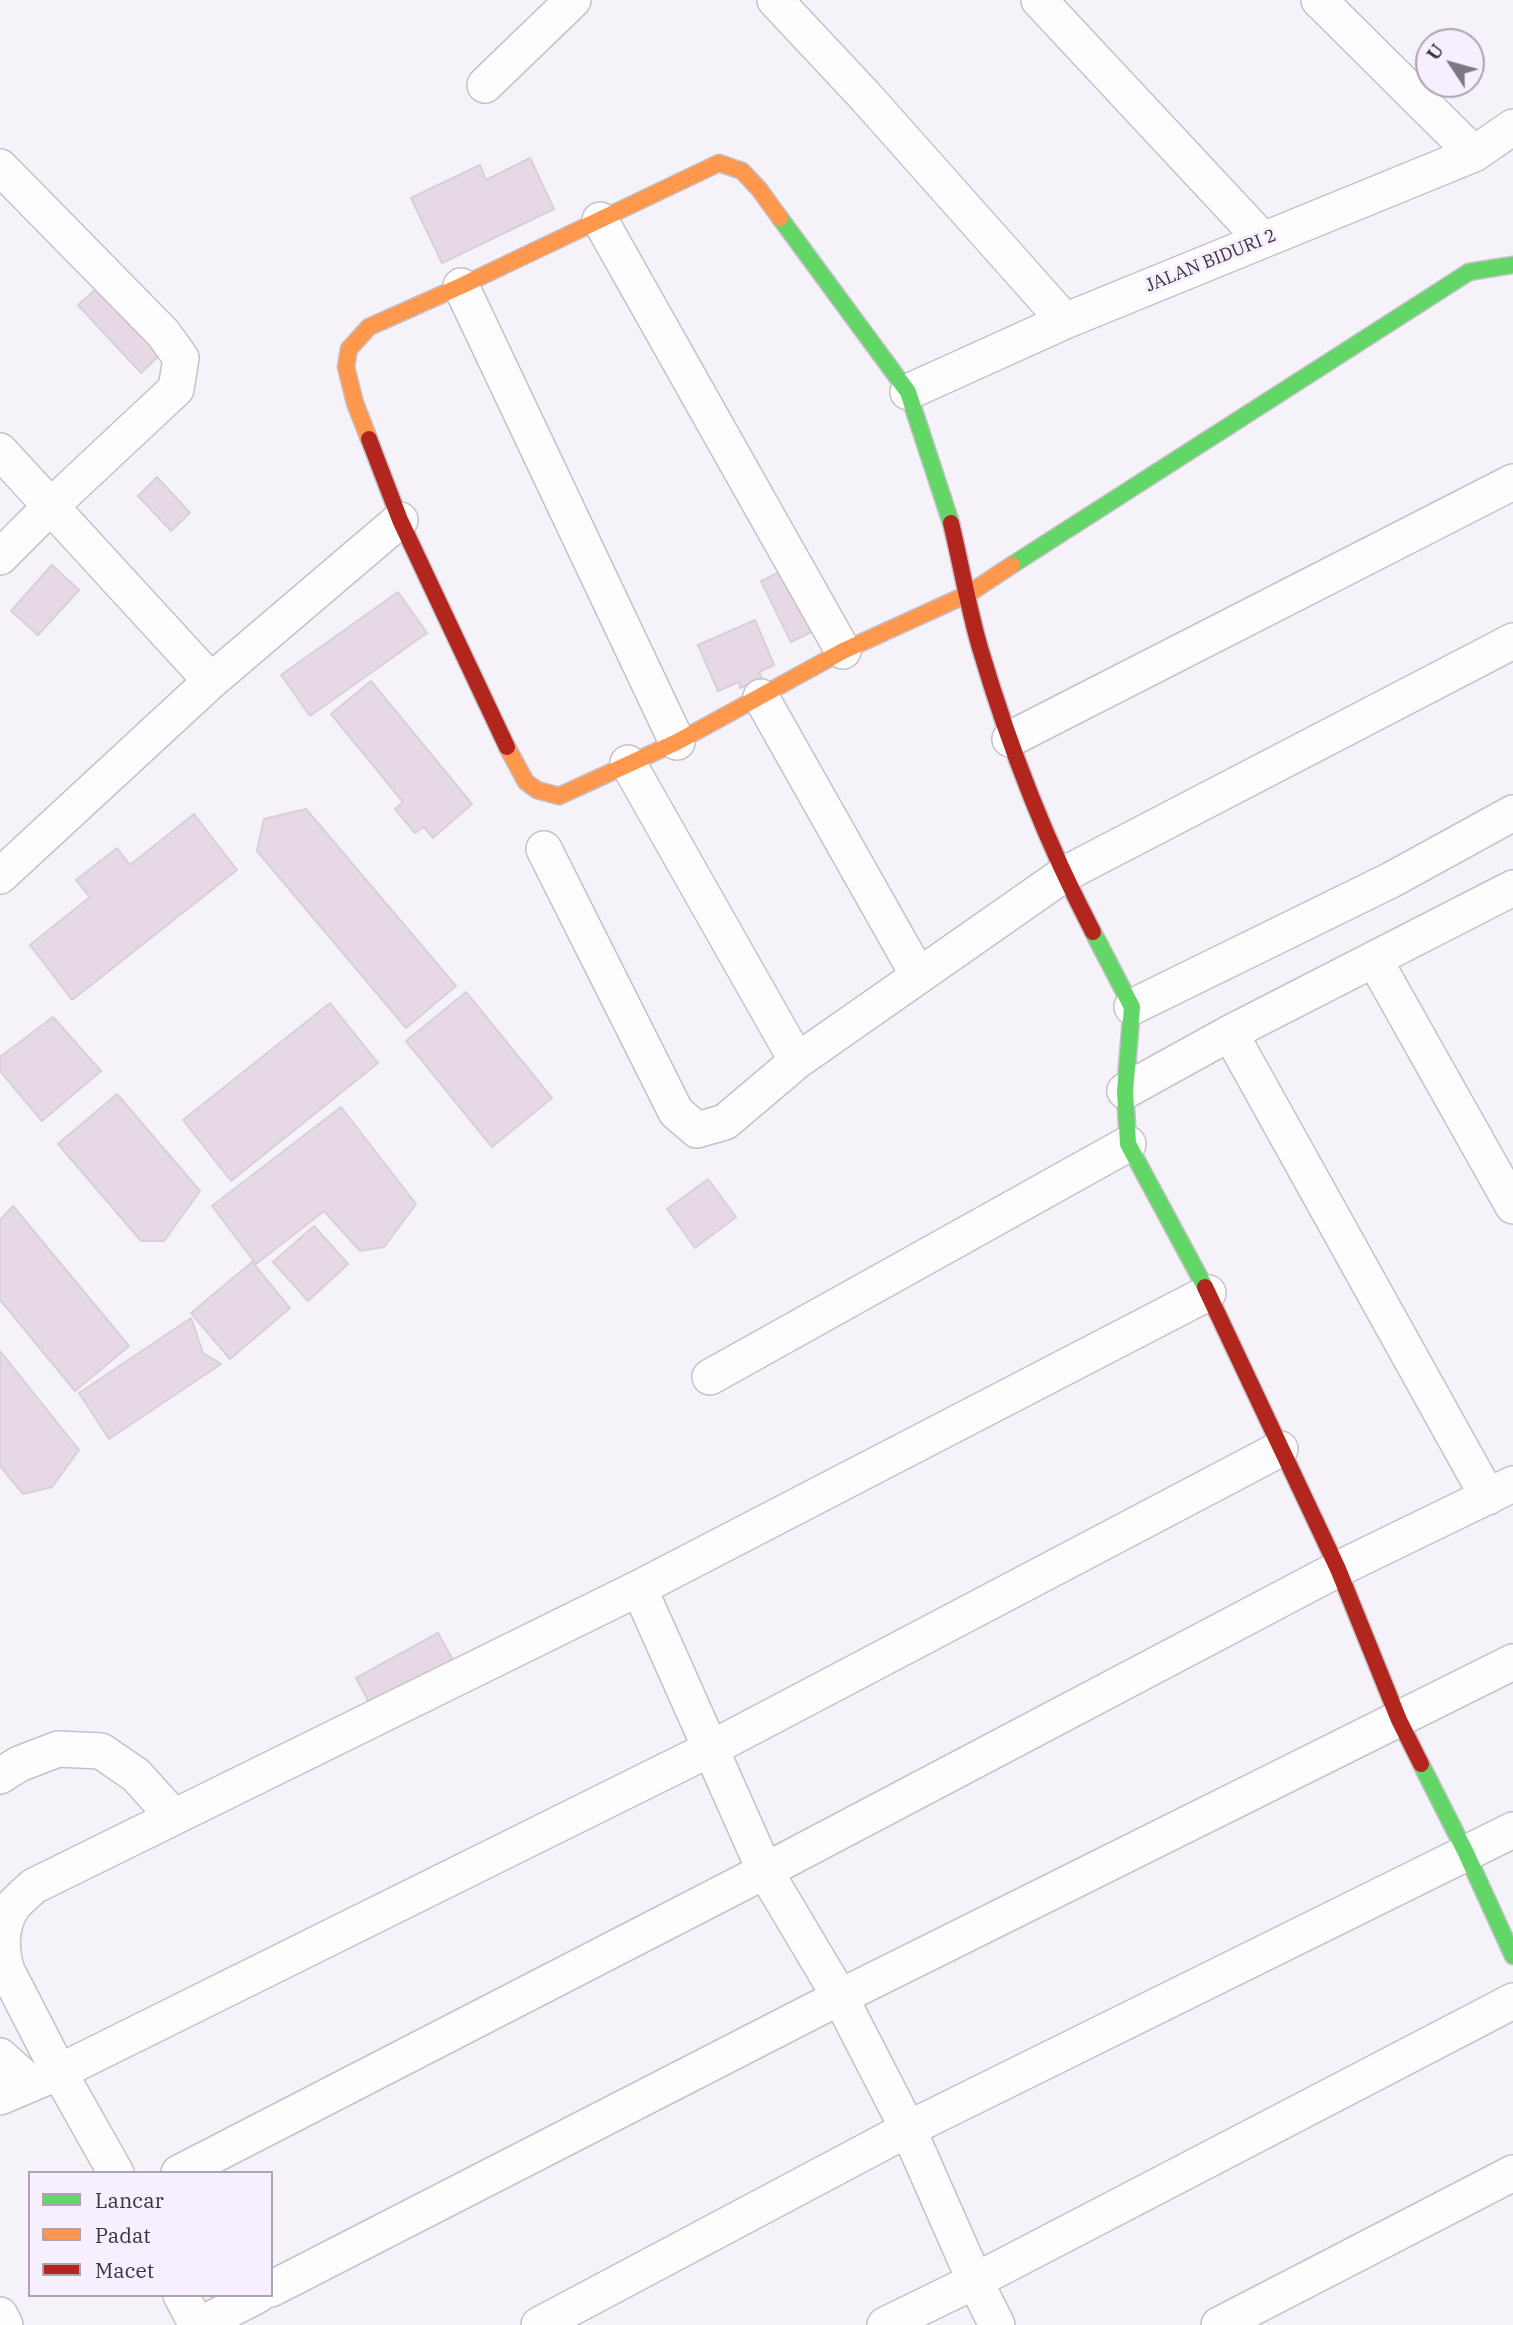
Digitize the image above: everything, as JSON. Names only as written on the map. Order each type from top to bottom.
[{"type":"street","points":[[485,85],[573,0]]},
{"type":"street","points":[[775,0],[865,96],[1065,321]]},
{"type":"street","points":[[1039,0],[1262,239]]},
{"type":"street","points":[[1320,0],[1474,155]]},
{"type":"street","name":"JALAN BIDURI 2","points":[[908,392],[1065,321],[1474,155],[1513,127]]},
{"type":"street","points":[[1513,265],[1469,272],[968,594],[843,651],[677,742],[559,796],[537,790],[526,782],[514,761],[400,520],[355,403],[346,367],[349,349],[369,327],[719,163],[742,171],[759,189],[908,392],[948,510],[968,594],[980,647],[1010,739],[1063,875],[1132,1007],[1125,1091],[1128,1144],[1208,1293],[1338,1569],[1399,1720],[1466,1853],[1513,1956]]},
{"type":"street","points":[[0,167],[163,333],[181,358],[176,389],[0,557]]},
{"type":"street","points":[[600,220],[843,651]]},
{"type":"street","points":[[461,286],[677,742]]},
{"type":"street","points":[[0,451],[211,681]]},
{"type":"street","points":[[1010,739],[1513,482]]},
{"type":"street","points":[[0,876],[211,681],[400,520]]},
{"type":"street","points":[[544,849],[676,1112],[697,1130],[725,1122],[797,1060],[1063,875],[1513,641]]},
{"type":"street","points":[[761,697],[918,975]]},
{"type":"street","points":[[628,763],[797,1060]]},
{"type":"street","points":[[1132,1007],[1391,880],[1513,813]]},
{"type":"street","points":[[1125,1091],[1230,1033],[1513,888]]},
{"type":"street","points":[[1374,959],[1513,1206]]},
{"type":"street","points":[[183,2171],[765,1871],[1338,1569],[1500,1490],[1230,1033]]},
{"type":"street","points":[[710,1377],[1128,1144]]},
{"type":"street","points":[[30,2084],[2,1956],[3,1930],[13,1906],[34,1886],[639,1588],[1208,1293]]},
{"type":"street","points":[[30,2084],[710,1749],[1280,1449]]},
{"type":"street","points":[[639,1588],[765,1871],[840,1997],[908,2129],[997,2325]]},
{"type":"street","points":[[273,2287],[840,1997],[1513,1662]]},
{"type":"street","points":[[0,1776],[19,1764],[58,1749],[101,1751],[136,1775],[174,1817]]},
{"type":"street","points":[[539,2325],[908,2129],[1513,1830]]},
{"type":"street","points":[[885,2325],[975,2281],[1513,2001]]},
{"type":"street","points":[[0,2056],[114,2171]]},
{"type":"street","points":[[1219,2325],[1513,2173]]},
{"type":"street","points":[[182,2297],[199,2325],[254,2297]]},
{"type":"street","points":[[0,2315],[5,2325]]},
{"type":"building","points":[[530,158],[554,209],[442,263],[411,198],[480,165],[486,180]]},
{"type":"building","points":[[105,281],[167,348],[141,373],[78,305]]},
{"type":"building","points":[[157,477],[190,513],[171,531],[138,496]]},
{"type":"building","points":[[52,565],[79,590],[38,635],[11,611]]},
{"type":"building","points":[[790,567],[819,628],[791,642],[761,581]]},
{"type":"building","points":[[398,592],[427,633],[310,716],[281,675]]},
{"type":"building","points":[[755,620],[774,665],[759,672],[762,679],[740,688],[739,682],[718,691],[698,645]]},
{"type":"building","points":[[371,681],[472,804],[433,838],[424,827],[415,833],[395,809],[403,802],[331,714]]},
{"type":"building","points":[[306,809],[456,986],[406,1028],[257,851],[264,819]]},
{"type":"building","points":[[194,814],[237,870],[72,1000],[30,945],[90,897],[76,880],[117,848],[130,865]]},
{"type":"building","points":[[466,992],[552,1098],[492,1147],[406,1041]]},
{"type":"building","points":[[330,1003],[378,1063],[231,1181],[183,1120]]},
{"type":"building","points":[[53,1017],[101,1071],[42,1121],[0,1071],[0,1057]]},
{"type":"building","points":[[117,1094],[200,1191],[164,1241],[141,1241],[58,1144]]},
{"type":"building","points":[[341,1107],[416,1204],[384,1247],[360,1251],[324,1211],[256,1264],[212,1206]]},
{"type":"building","points":[[708,1179],[736,1217],[695,1248],[667,1209]]},
{"type":"building","points":[[13,1206],[129,1346],[75,1391],[0,1300],[0,1220]]},
{"type":"building","points":[[314,1226],[348,1264],[308,1301],[273,1262]]},
{"type":"building","points":[[252,1262],[290,1308],[230,1359],[191,1313]]},
{"type":"building","points":[[191,1318],[203,1353],[221,1364],[109,1439],[79,1393]]},
{"type":"building","points":[[0,1351],[79,1450],[52,1487],[23,1494],[0,1466]]},
{"type":"building","points":[[438,1633],[454,1662],[372,1708],[356,1678]]},
{"type":"traffic: fast","points":[[780,218],[908,392],[951,523]]},
{"type":"traffic: fast","points":[[1012,565],[1469,272],[1513,265]]},
{"type":"traffic: fast","points":[[1093,932],[1132,1007],[1125,1091],[1128,1144],[1205,1287]]},
{"type":"traffic: fast","points":[[1421,1764],[1466,1853],[1513,1956]]},
{"type":"traffic: slow","points":[[369,439],[355,403],[346,367],[349,349],[369,327],[719,163],[742,171],[780,218]]},
{"type":"traffic: slow","points":[[507,747],[526,782],[537,790],[559,796],[677,742],[843,651],[968,594],[1012,565]]},
{"type":"traffic: jam","points":[[369,439],[400,520],[507,747]]},
{"type":"traffic: jam","points":[[951,523],[976,633],[1003,721],[1044,828],[1093,932]]},
{"type":"traffic: jam","points":[[1205,1287],[1338,1569],[1399,1720],[1421,1764]]}]
